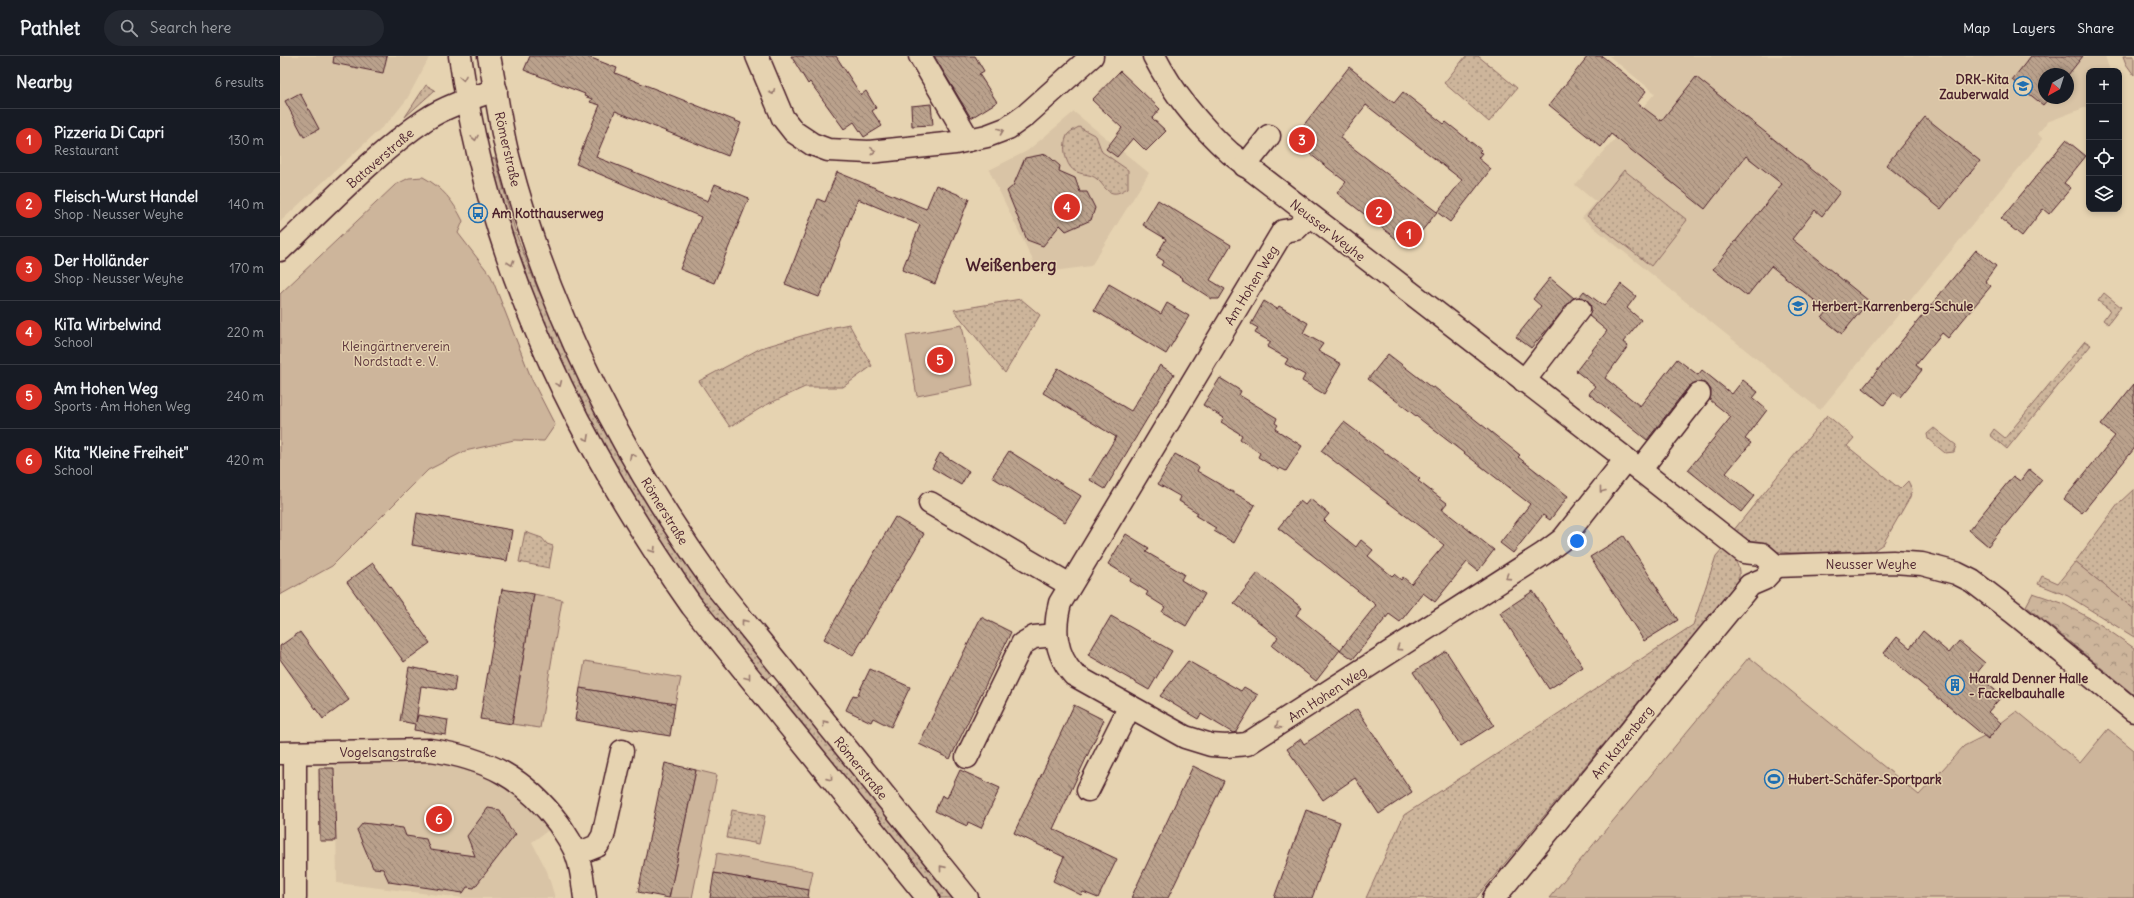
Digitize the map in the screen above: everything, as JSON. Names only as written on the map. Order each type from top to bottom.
[{"type":"street","points":[[460,56],[467,100],[479,157],[492,206],[524,300],[569,404],[616,491],[657,556],[692,606],[928,898]]},
{"type":"street","name":"Römerstraße","points":[[489,56],[509,162],[547,275],[581,358],[645,480],[685,544],[715,586],[967,898]]},
{"type":"street","points":[[757,56],[783,118],[794,132],[812,144],[828,150],[869,152],[969,140],[1008,128],[1026,115],[1092,56]]},
{"type":"street","points":[[920,56],[969,140]]},
{"type":"street","name":"Neusser Weyhe","points":[[1154,56],[1175,92],[1198,122],[1212,138],[1245,166],[1633,464],[1744,552],[1762,554],[1776,566],[1894,562],[1922,564],[1956,573],[1972,581],[2014,613],[2134,711]]},
{"type":"street","name":"Bataverstraße","points":[[280,250],[409,132],[438,113],[467,100],[496,90]]},
{"type":"street","points":[[1245,166],[1269,136]]},
{"type":"street","name":"Am Hohen Weg","points":[[1287,199],[1281,210],[1279,218],[1283,231],[1060,603],[1056,619],[1056,635],[1061,656],[1074,675],[1129,708],[1185,738],[1200,743],[1226,746],[1247,744],[1543,554],[1563,539],[1633,464]]},
{"type":"street","name":"Am Hohen Weg","points":[[1283,231],[1296,229],[1309,216]]},
{"type":"street","points":[[1524,381],[1579,309]]},
{"type":"street","points":[[1633,464],[1699,394]]},
{"type":"street","points":[[930,503],[1070,585]]},
{"type":"street","points":[[1744,552],[1744,570],[1750,585]]},
{"type":"street","name":"Am Katzenberg","points":[[1494,898],[1750,585],[1764,579],[1776,566]]},
{"type":"street","points":[[967,756],[1022,644],[1034,637],[1056,635]]},
{"type":"street","points":[[1088,790],[1129,708]]},
{"type":"street","name":"Vogelsangstraße","points":[[288,753],[430,750],[454,753],[485,763],[510,776],[534,795],[554,818],[577,854],[585,898]]},
{"type":"street","points":[[577,854],[597,846],[602,836],[622,751]]},
{"type":"street","points":[[288,753],[295,898]]},
{"type":"shaded area","points":[[280,56],[430,56],[407,99],[391,119],[280,222]]},
{"type":"shaded area","name":"Herbert-Karrenberg-Schule","points":[[1609,56],[2105,56],[2109,68],[2086,68],[2086,107],[2047,122],[2038,134],[2043,139],[1820,410],[1582,218],[1596,202],[1575,185],[1655,93]]},
{"type":"shaded area","points":[[1074,112],[1149,173],[1091,266],[1039,273],[989,170],[1027,151]]},
{"type":"shaded area","points":[[335,761],[421,761],[449,765],[480,773],[520,795],[550,829],[532,842],[547,871],[555,898],[464,898],[337,883]]},
{"type":"green space","points":[[1466,56],[1478,56],[1517,88],[1489,122],[1444,83]]},
{"type":"green space","points":[[2123,56],[2134,56],[2134,75],[2126,64]]},
{"type":"green space","points":[[426,85],[435,90],[405,117]]},
{"type":"green space","points":[[1079,127],[1096,136],[1102,152],[1128,170],[1128,188],[1121,192],[1113,193],[1106,189],[1095,177],[1073,170],[1065,155],[1065,144],[1068,134]]},
{"type":"green space","points":[[495,158],[516,234],[538,290],[634,481],[672,543],[708,594],[772,674],[764,681],[708,611],[655,535],[594,430],[549,336],[512,235],[488,160]]},
{"type":"green space","points":[[1624,170],[1687,220],[1651,266],[1587,216]]},
{"type":"green space","name":"Kleingärtnerverein Nordstadt e. V.","points":[[423,177],[442,190],[451,201],[463,221],[458,233],[491,276],[532,380],[555,425],[544,441],[514,440],[465,451],[428,470],[332,566],[280,595],[280,294],[395,185],[409,178]]},
{"type":"green space","points":[[2104,293],[2121,307],[2108,324],[2103,320],[2110,310],[2098,301]]},
{"type":"green space","points":[[1021,299],[1040,315],[1005,373],[954,310]]},
{"type":"green space","points":[[849,324],[872,366],[843,387],[805,387],[764,406],[730,427],[699,381],[761,348],[825,329]]},
{"type":"green space","points":[[962,325],[973,385],[917,396],[906,335]]},
{"type":"green space","points":[[2085,341],[2091,345],[2007,449],[1990,435],[1994,429],[2005,438]]},
{"type":"green space","points":[[1827,415],[1854,438],[1847,446],[1900,489],[1908,481],[1912,489],[1910,497],[1883,544],[1870,553],[1791,553],[1771,551],[1748,543],[1733,531]]},
{"type":"green space","points":[[1934,428],[1956,445],[1954,452],[1945,453],[1928,439],[1927,434]]},
{"type":"green space","points":[[2134,489],[2134,609],[2075,562],[2119,503]]},
{"type":"green space","points":[[525,532],[542,538],[547,544],[553,546],[549,568],[519,562]]},
{"type":"green space","points":[[1723,548],[1734,559],[1739,570],[1738,581],[1734,592],[1727,602],[1699,629],[1476,898],[1366,898],[1404,815],[1693,625],[1716,556]]},
{"type":"green space","points":[[2075,562],[2134,609],[2134,637],[2068,596],[2038,584],[2042,576],[2058,583]]},
{"type":"green space","points":[[2033,593],[2062,603],[2095,621],[2134,648],[2134,695],[2026,606]]},
{"type":"green space","points":[[534,594],[562,600],[540,728],[512,724]]},
{"type":"green space","name":"Hubert-Schäfer-Sportpark","points":[[1749,657],[1919,795],[1964,746],[1984,736],[1988,739],[2001,723],[2017,711],[2080,763],[2108,729],[2134,750],[2134,898],[1549,898]]},
{"type":"green space","points":[[585,661],[681,678],[675,704],[580,688]]},
{"type":"green space","points":[[780,683],[955,898],[941,898],[772,690]]},
{"type":"green space","points":[[696,770],[717,775],[692,898],[669,898]]},
{"type":"green space","points":[[732,810],[765,816],[759,844],[727,838]]},
{"type":"green space","points":[[717,853],[813,871],[809,890],[714,873]]},
{"type":"building","points":[[334,56],[387,56],[383,73],[333,63]]},
{"type":"building","points":[[530,56],[586,56],[617,68],[615,73],[741,123],[728,156],[615,111],[596,157],[708,201],[715,184],[749,198],[714,283],[680,269],[701,217],[576,164],[600,105],[590,102],[592,99],[584,96],[585,94],[524,70]]},
{"type":"building","points":[[791,56],[836,56],[861,95],[866,91],[876,108],[872,111],[882,126],[864,137],[854,122],[844,129],[810,82],[808,84]]},
{"type":"building","points":[[934,56],[975,56],[984,71],[979,74],[997,102],[971,118]]},
{"type":"building","points":[[1588,56],[1602,56],[1646,91],[1637,103],[1661,121],[1696,77],[1840,192],[1822,216],[1815,210],[1792,239],[1869,301],[1842,334],[1822,318],[1828,311],[1771,266],[1747,296],[1713,269],[1782,184],[1746,156],[1705,209],[1611,134],[1601,147],[1549,105]]},
{"type":"building","points":[[2031,56],[2083,56],[2074,68],[2038,68],[2038,101],[2012,80]]},
{"type":"building","points":[[1349,67],[1394,103],[1403,92],[1444,124],[1446,122],[1481,150],[1479,152],[1482,153],[1478,158],[1491,169],[1450,222],[1437,212],[1408,248],[1337,193],[1346,182],[1292,140]],"holes":[[[1366,105],[1462,180],[1437,212],[1340,138]]]},
{"type":"building","points":[[1120,71],[1160,109],[1152,118],[1166,131],[1146,151],[1133,138],[1117,157],[1106,149],[1122,128],[1092,100]]},
{"type":"building","points":[[300,93],[319,129],[304,137],[285,101]]},
{"type":"building","points":[[931,104],[933,125],[912,126],[911,106]]},
{"type":"building","points":[[1925,117],[1980,161],[1941,209],[1886,165]]},
{"type":"building","points":[[2066,140],[2086,156],[2064,183],[2071,188],[2049,214],[2043,209],[2022,236],[2001,219]]},
{"type":"building","points":[[1046,154],[1060,166],[1059,171],[1075,178],[1080,192],[1087,192],[1095,208],[1091,220],[1066,231],[1060,225],[1043,246],[1027,240],[1007,191],[1013,186],[1025,158]]},
{"type":"building","points":[[837,172],[926,209],[936,185],[969,199],[935,284],[902,270],[920,225],[858,199],[819,297],[785,284],[818,199],[825,202]]},
{"type":"building","points":[[1158,200],[1231,245],[1210,280],[1225,289],[1219,299],[1212,299],[1161,265],[1164,261],[1156,256],[1166,239],[1143,225]]},
{"type":"building","points":[[1976,250],[1996,266],[1985,281],[1991,286],[1948,338],[1942,333],[1916,365],[1922,370],[1900,397],[1894,392],[1884,405],[1863,388]]},
{"type":"building","points":[[1550,278],[1574,298],[1531,348],[1516,337],[1541,306],[1533,299]]},
{"type":"building","points":[[1109,284],[1161,314],[1167,303],[1189,316],[1166,354],[1094,310]]},
{"type":"building","points":[[1621,284],[1636,296],[1627,308],[1641,320],[1623,342],[1628,346],[1605,378],[1640,406],[1677,359],[1698,375],[1702,370],[1732,394],[1743,380],[1758,392],[1753,398],[1767,410],[1745,439],[1751,443],[1726,473],[1754,496],[1741,512],[1688,470],[1731,417],[1710,400],[1711,390],[1707,384],[1700,382],[1689,386],[1647,440],[1589,394],[1595,386],[1576,371],[1607,331],[1589,316],[1591,310],[1590,304],[1586,299],[1579,297],[1584,291],[1604,306]]},
{"type":"building","points":[[1264,301],[1277,309],[1279,306],[1308,323],[1303,333],[1323,344],[1318,351],[1341,364],[1324,394],[1302,381],[1305,375],[1285,364],[1288,359],[1267,347],[1271,342],[1255,333],[1258,328],[1251,324]]},
{"type":"building","points":[[1388,354],[1432,388],[1434,387],[1520,455],[1518,457],[1568,496],[1550,520],[1543,515],[1513,553],[1500,543],[1530,504],[1368,379]]},
{"type":"building","points":[[1160,365],[1174,374],[1105,489],[1090,480],[1116,437],[1043,393],[1058,368],[1131,411]]},
{"type":"building","points":[[1220,378],[1241,391],[1239,395],[1277,418],[1275,423],[1278,425],[1275,429],[1302,446],[1286,471],[1280,468],[1279,470],[1258,457],[1260,453],[1240,439],[1242,435],[1221,422],[1224,418],[1203,405]]},
{"type":"building","points":[[2134,384],[2134,449],[2082,513],[2064,499],[2115,436],[2101,425]]},
{"type":"building","points":[[1344,422],[1420,479],[1418,481],[1447,503],[1442,509],[1494,550],[1478,571],[1467,562],[1435,602],[1423,593],[1400,622],[1389,614],[1353,659],[1340,650],[1376,605],[1278,528],[1300,501],[1305,505],[1310,499],[1329,514],[1324,520],[1330,526],[1356,547],[1361,540],[1373,550],[1368,556],[1392,576],[1394,574],[1401,580],[1403,577],[1411,584],[1444,545],[1321,451]]},
{"type":"building","points":[[1009,451],[1081,496],[1065,522],[992,477]]},
{"type":"building","points":[[940,453],[969,471],[961,485],[932,468]]},
{"type":"building","points":[[1175,454],[1199,467],[1197,471],[1255,505],[1234,543],[1214,531],[1216,528],[1196,516],[1198,513],[1179,501],[1181,497],[1158,484]]},
{"type":"building","points":[[2029,469],[2042,480],[1988,546],[1969,530],[2013,476],[2020,481]]},
{"type":"building","points":[[417,513],[512,530],[507,561],[412,545]]},
{"type":"building","points":[[895,517],[924,534],[853,656],[824,639]]},
{"type":"building","points":[[1126,534],[1149,548],[1146,552],[1184,574],[1181,580],[1205,594],[1186,626],[1162,612],[1165,607],[1146,595],[1148,592],[1130,581],[1131,578],[1108,564]]},
{"type":"building","points":[[1624,536],[1678,620],[1644,641],[1590,557]]},
{"type":"building","points":[[373,563],[430,643],[404,662],[347,582]]},
{"type":"building","points":[[1258,573],[1302,608],[1296,615],[1340,650],[1316,681],[1272,646],[1278,637],[1234,603]]},
{"type":"building","points":[[502,589],[534,594],[512,724],[480,719]]},
{"type":"building","points":[[1533,591],[1583,667],[1549,689],[1500,613]]},
{"type":"building","points":[[1111,616],[1172,651],[1149,690],[1088,655]]},
{"type":"building","points":[[981,617],[1011,632],[950,759],[919,744]]},
{"type":"building","name":"Harald Denner Halle - Fackelbauhalle","points":[[1923,631],[1949,653],[1959,641],[1985,663],[1976,674],[2002,696],[1988,712],[2001,723],[1988,739],[1884,653],[1897,637],[1910,648]]},
{"type":"building","points":[[300,632],[349,700],[323,719],[280,659],[280,646]]},
{"type":"building","points":[[1446,651],[1494,725],[1461,746],[1413,672]]},
{"type":"building","points":[[1188,661],[1241,691],[1244,687],[1258,695],[1236,732],[1233,733],[1201,714],[1198,719],[1160,696]]},
{"type":"building","points":[[409,667],[456,676],[454,691],[421,686],[416,722],[418,715],[448,720],[446,735],[414,730],[415,724],[400,721]]},
{"type":"building","points":[[870,669],[910,687],[891,727],[873,718],[871,722],[846,710],[853,695],[857,696]]},
{"type":"building","points":[[580,688],[675,704],[670,736],[575,720]]},
{"type":"building","points":[[1074,705],[1104,720],[1053,829],[1117,859],[1098,898],[1083,892],[1081,895],[1053,881],[1064,857],[1014,833]]},
{"type":"building","points":[[1357,709],[1412,792],[1379,814],[1355,778],[1323,800],[1287,749],[1301,739],[1304,744]]},
{"type":"building","points":[[665,763],[696,770],[669,898],[638,892]]},
{"type":"building","points":[[1193,766],[1224,781],[1168,898],[1131,898]]},
{"type":"building","points":[[319,768],[334,768],[336,841],[320,841]]},
{"type":"building","points":[[960,770],[1000,788],[981,828],[968,822],[967,826],[935,811],[942,795],[947,798]]},
{"type":"building","points":[[488,808],[500,810],[510,829],[516,834],[474,888],[467,887],[463,893],[389,882],[383,869],[373,868],[357,830],[363,823],[403,828],[406,836],[426,839],[430,850],[475,856],[467,836]]},
{"type":"building","points":[[1306,810],[1340,822],[1312,898],[1274,898]]},
{"type":"building","points":[[714,873],[809,890],[808,898],[710,898]]},
{"type":"place","name":"DRK-Kita Zauberwald","points":[[2023,86]]},
{"type":"place","name":"Der Holländer","points":[[1302,140]]},
{"type":"place","name":"KiTa Wirbelwind","points":[[1067,207]]},
{"type":"place","name":"Fleisch-Wurst Handel","points":[[1379,212]]},
{"type":"place","name":"Am Kotthauserweg","points":[[478,213]]},
{"type":"place","name":"Pizzeria Di Capri","points":[[1409,234]]},
{"type":"place","name":"Herbert-Karrenberg-Schule","points":[[1798,306]]},
{"type":"place","name":"Am Hohen Weg","points":[[940,360]]},
{"type":"place","name":"Harald Denner Halle - Fackelbauhalle","points":[[1955,685]]},
{"type":"place","name":"Hubert-Schäfer-Sportpark","points":[[1774,779]]},
{"type":"place","name":"Kita \"Kleine Freiheit\"","points":[[439,819]]},
{"type":"district","name":"Weißenberg","points":[[1011,265]]}]
